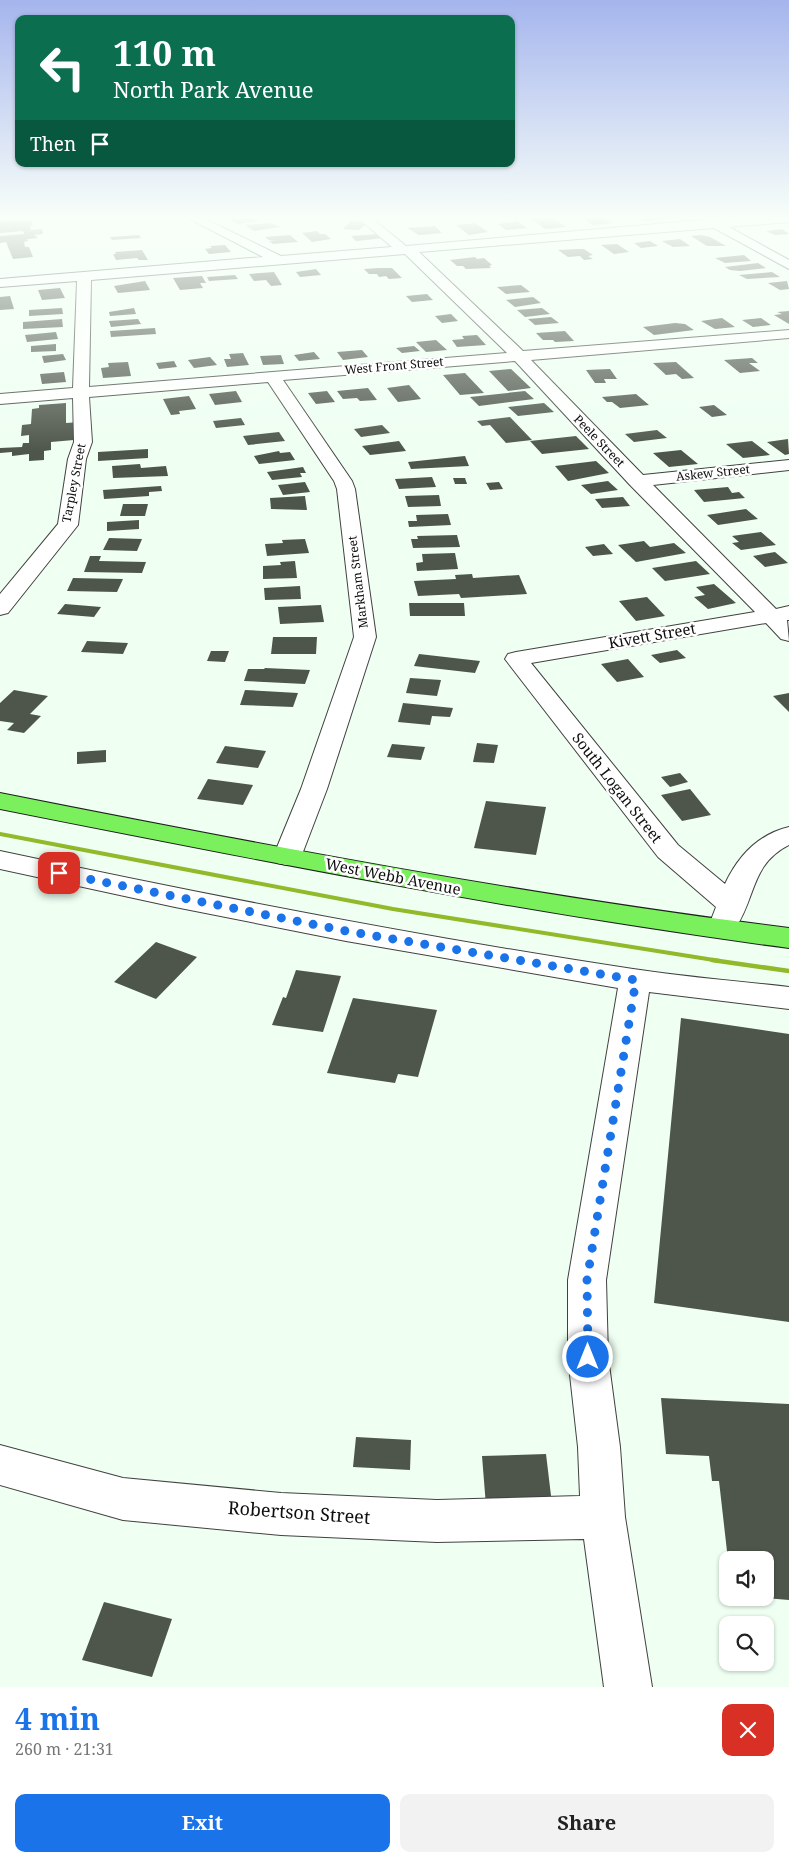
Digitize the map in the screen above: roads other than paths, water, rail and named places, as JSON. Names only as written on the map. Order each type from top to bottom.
[{"type":"highway","name":"West Webb Avenue","points":[[0,801],[404,880],[613,916],[789,938]]},
{"type":"street","name":"Tarpley Street","points":[[0,608],[68,525],[77,459],[83,442],[81,391],[84,295]]},
{"type":"street","name":"Peele Street","points":[[454,295],[519,356],[638,480],[780,615],[789,634]]},
{"type":"street","name":"West Front Street","points":[[0,399],[789,334]]},
{"type":"street","name":"Markham Street","points":[[272,376],[314,436],[343,481],[346,489],[365,637],[314,789],[287,856]]},
{"type":"street","name":"Askew Street","points":[[638,480],[789,465]]},
{"type":"street","name":"Kivett Street","points":[[516,659],[780,615]]},
{"type":"street","name":"South Logan Street","points":[[516,659],[668,851],[731,904]]},
{"type":"street","points":[[722,930],[736,887],[758,852],[789,835]]},
{"type":"street","points":[[0,860],[175,898],[346,931],[636,980],[789,998]]},
{"type":"street","points":[[628,1687],[603,1517],[599,1447],[588,1357],[587,1280],[636,980]]},
{"type":"street","name":"Robertson Street","points":[[0,1464],[123,1499],[281,1514],[437,1522],[603,1517]]},
{"type":"railway","points":[[0,834],[393,909],[720,961]]},
{"type":"railway","points":[[712,960],[789,971]]}]
